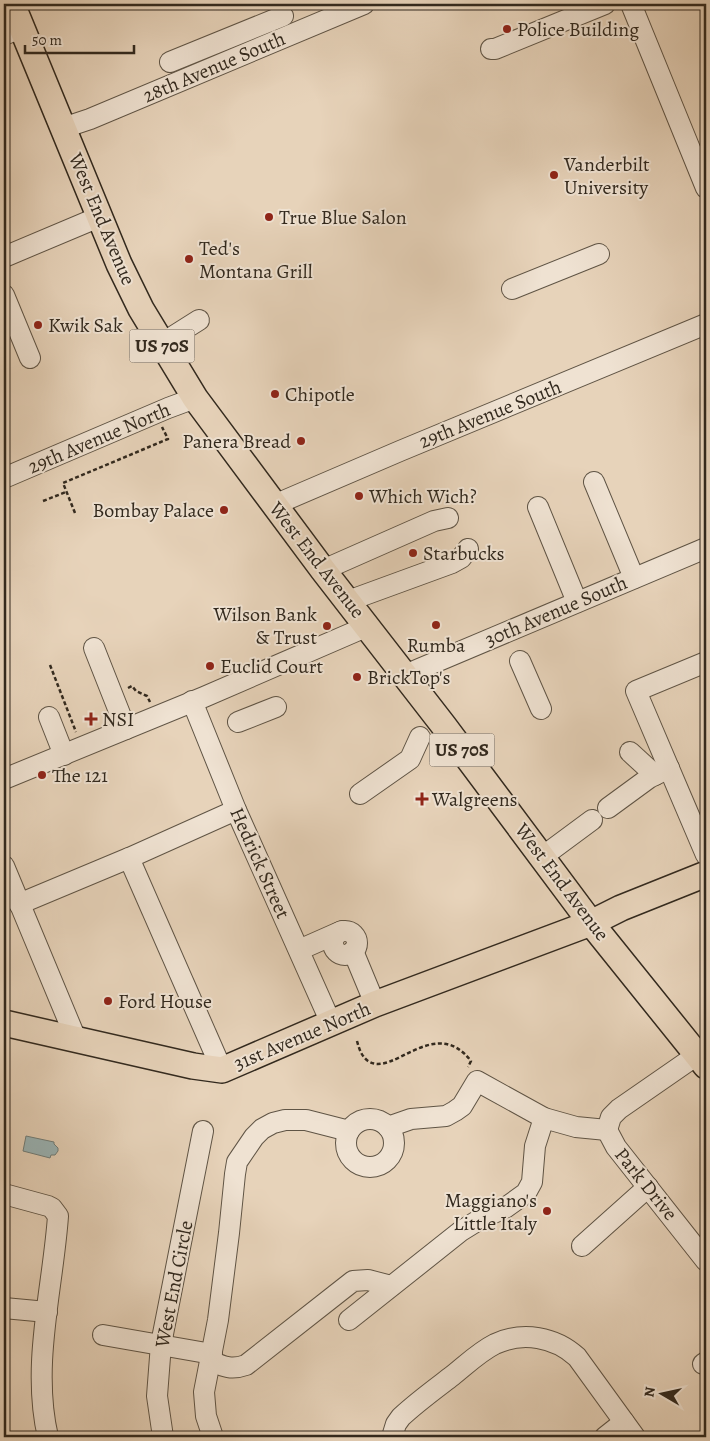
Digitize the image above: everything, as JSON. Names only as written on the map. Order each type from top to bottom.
[{"type":"main road","name":"West End Avenue","points":[[12,4],[13,31],[63,128],[127,281],[161,344],[195,398],[591,923],[701,1060]]},
{"type":"main road","name":"31st Avenue North","points":[[4,1023],[193,1066],[222,1070],[376,1004],[591,923],[621,908],[706,874]]},
{"type":"street","name":"28th Avenue South","points":[[63,128],[90,119],[364,4]]},
{"type":"street","points":[[491,49],[605,4]]},
{"type":"street","points":[[631,4],[706,188]]},
{"type":"street","points":[[170,62],[283,16]]},
{"type":"street","points":[[4,257],[99,217]]},
{"type":"street","points":[[512,289],[599,254]]},
{"type":"street","points":[[4,295],[30,358]]},
{"type":"street","points":[[161,344],[199,320]]},
{"type":"street","name":"29th Avenue South","points":[[274,505],[706,324]]},
{"type":"street","name":"29th Avenue North","points":[[4,478],[195,398]]},
{"type":"street","points":[[594,482],[634,578]]},
{"type":"street","points":[[538,507],[577,602]]},
{"type":"street","points":[[323,570],[434,521],[448,518]]},
{"type":"street","name":"30th Avenue South","points":[[405,675],[515,647],[577,602],[706,548]]},
{"type":"street","points":[[348,601],[452,563],[461,558],[468,549]]},
{"type":"street","points":[[4,780],[368,626]]},
{"type":"street","points":[[515,647],[541,709]]},
{"type":"street","points":[[94,648],[126,729]]},
{"type":"street","points":[[706,662],[636,691],[662,771],[706,855]]},
{"type":"street","name":"Hedrick Street","points":[[192,701],[236,810],[331,1023]]},
{"type":"street","points":[[238,722],[276,707]]},
{"type":"street","points":[[49,717],[73,751]]},
{"type":"street","points":[[360,794],[410,759],[420,737]]},
{"type":"street","points":[[630,752],[662,771]]},
{"type":"street","points":[[542,857],[662,771]]},
{"type":"street","points":[[19,904],[129,858],[236,810]]},
{"type":"street","points":[[129,858],[222,1070]]},
{"type":"street","points":[[4,866],[76,1039]]},
{"type":"street","points":[[299,950],[342,931],[334,939],[335,950],[343,955],[353,951],[376,1004]]},
{"type":"street","points":[[388,1127],[411,1119],[446,1116],[455,1112],[462,1106],[477,1081],[544,1118],[576,1127],[606,1130],[611,1117],[619,1110],[701,1060]]},
{"type":"street","points":[[369,1118],[377,1120],[388,1127],[393,1136],[393,1152],[383,1164],[376,1167],[360,1165],[348,1155],[346,1139],[349,1131],[354,1124],[361,1120],[369,1118]]},
{"type":"street","points":[[349,1320],[461,1231],[482,1218],[505,1208],[529,1190],[534,1175],[535,1146],[544,1118]]},
{"type":"street","points":[[213,1437],[207,1422],[204,1404],[206,1380],[218,1320],[229,1234],[234,1174],[237,1162],[262,1130],[273,1123],[285,1120],[306,1120],[349,1131]]},
{"type":"street","name":"Park Drive","points":[[606,1130],[616,1148],[706,1261]]},
{"type":"street","name":"West End Circle","points":[[163,1437],[157,1396],[162,1344],[203,1131]]},
{"type":"street","points":[[582,1246],[648,1187]]},
{"type":"street","points":[[4,1194],[48,1206],[58,1216],[43,1347],[42,1387],[44,1419],[48,1437]]},
{"type":"street","points":[[104,1335],[162,1344],[211,1357],[225,1367],[233,1368],[246,1364],[351,1282],[362,1279],[391,1286]]},
{"type":"street","points":[[4,1308],[47,1312]]},
{"type":"street","points":[[392,1437],[396,1424],[401,1417],[478,1355],[496,1344],[507,1340],[524,1338],[543,1339],[562,1346],[570,1351],[584,1366],[630,1430],[605,1437]]},
{"type":"path","points":[[75,513],[63,483],[168,439],[161,425]]},
{"type":"path","points":[[43,501],[66,492]]},
{"type":"path","points":[[50,665],[73,751]]},
{"type":"path","points":[[112,694],[132,686],[136,691],[147,696],[151,705]]},
{"type":"path","points":[[356,1041],[364,1058],[376,1064],[387,1062],[428,1045],[442,1044],[455,1048],[466,1055],[471,1061],[467,1069],[474,1085]]},
{"type":"water","points":[[26,1136],[54,1142],[58,1151],[55,1155],[51,1155],[50,1158],[23,1151]]},
{"type":"place","name":"Police Building","points":[[507,29]]},
{"type":"place","name":"Vanderbilt University","points":[[554,175]]},
{"type":"place","name":"True Blue Salon","points":[[269,217]]},
{"type":"place","name":"Ted's Montana Grill","points":[[189,259]]},
{"type":"place","name":"Kwik Sak","points":[[38,325]]},
{"type":"place","name":"Chipotle","points":[[275,394]]},
{"type":"place","name":"Panera Bread","points":[[301,441]]},
{"type":"place","name":"Which Wich?","points":[[359,496]]},
{"type":"place","name":"Bombay Palace","points":[[224,510]]},
{"type":"place","name":"Starbucks","points":[[413,553]]},
{"type":"place","name":"Rumba","points":[[436,625]]},
{"type":"place","name":"Wilson Bank & Trust","points":[[327,626]]},
{"type":"place","name":"Euclid Court","points":[[210,666]]},
{"type":"place","name":"BrickTop's","points":[[357,677]]},
{"type":"place","name":"NSI","points":[[91,719]]},
{"type":"place","name":"The 121","points":[[42,775]]},
{"type":"place","name":"Walgreens","points":[[422,799]]},
{"type":"place","name":"Ford House","points":[[108,1001]]},
{"type":"place","name":"Maggiano's Little Italy","points":[[547,1211]]}]
